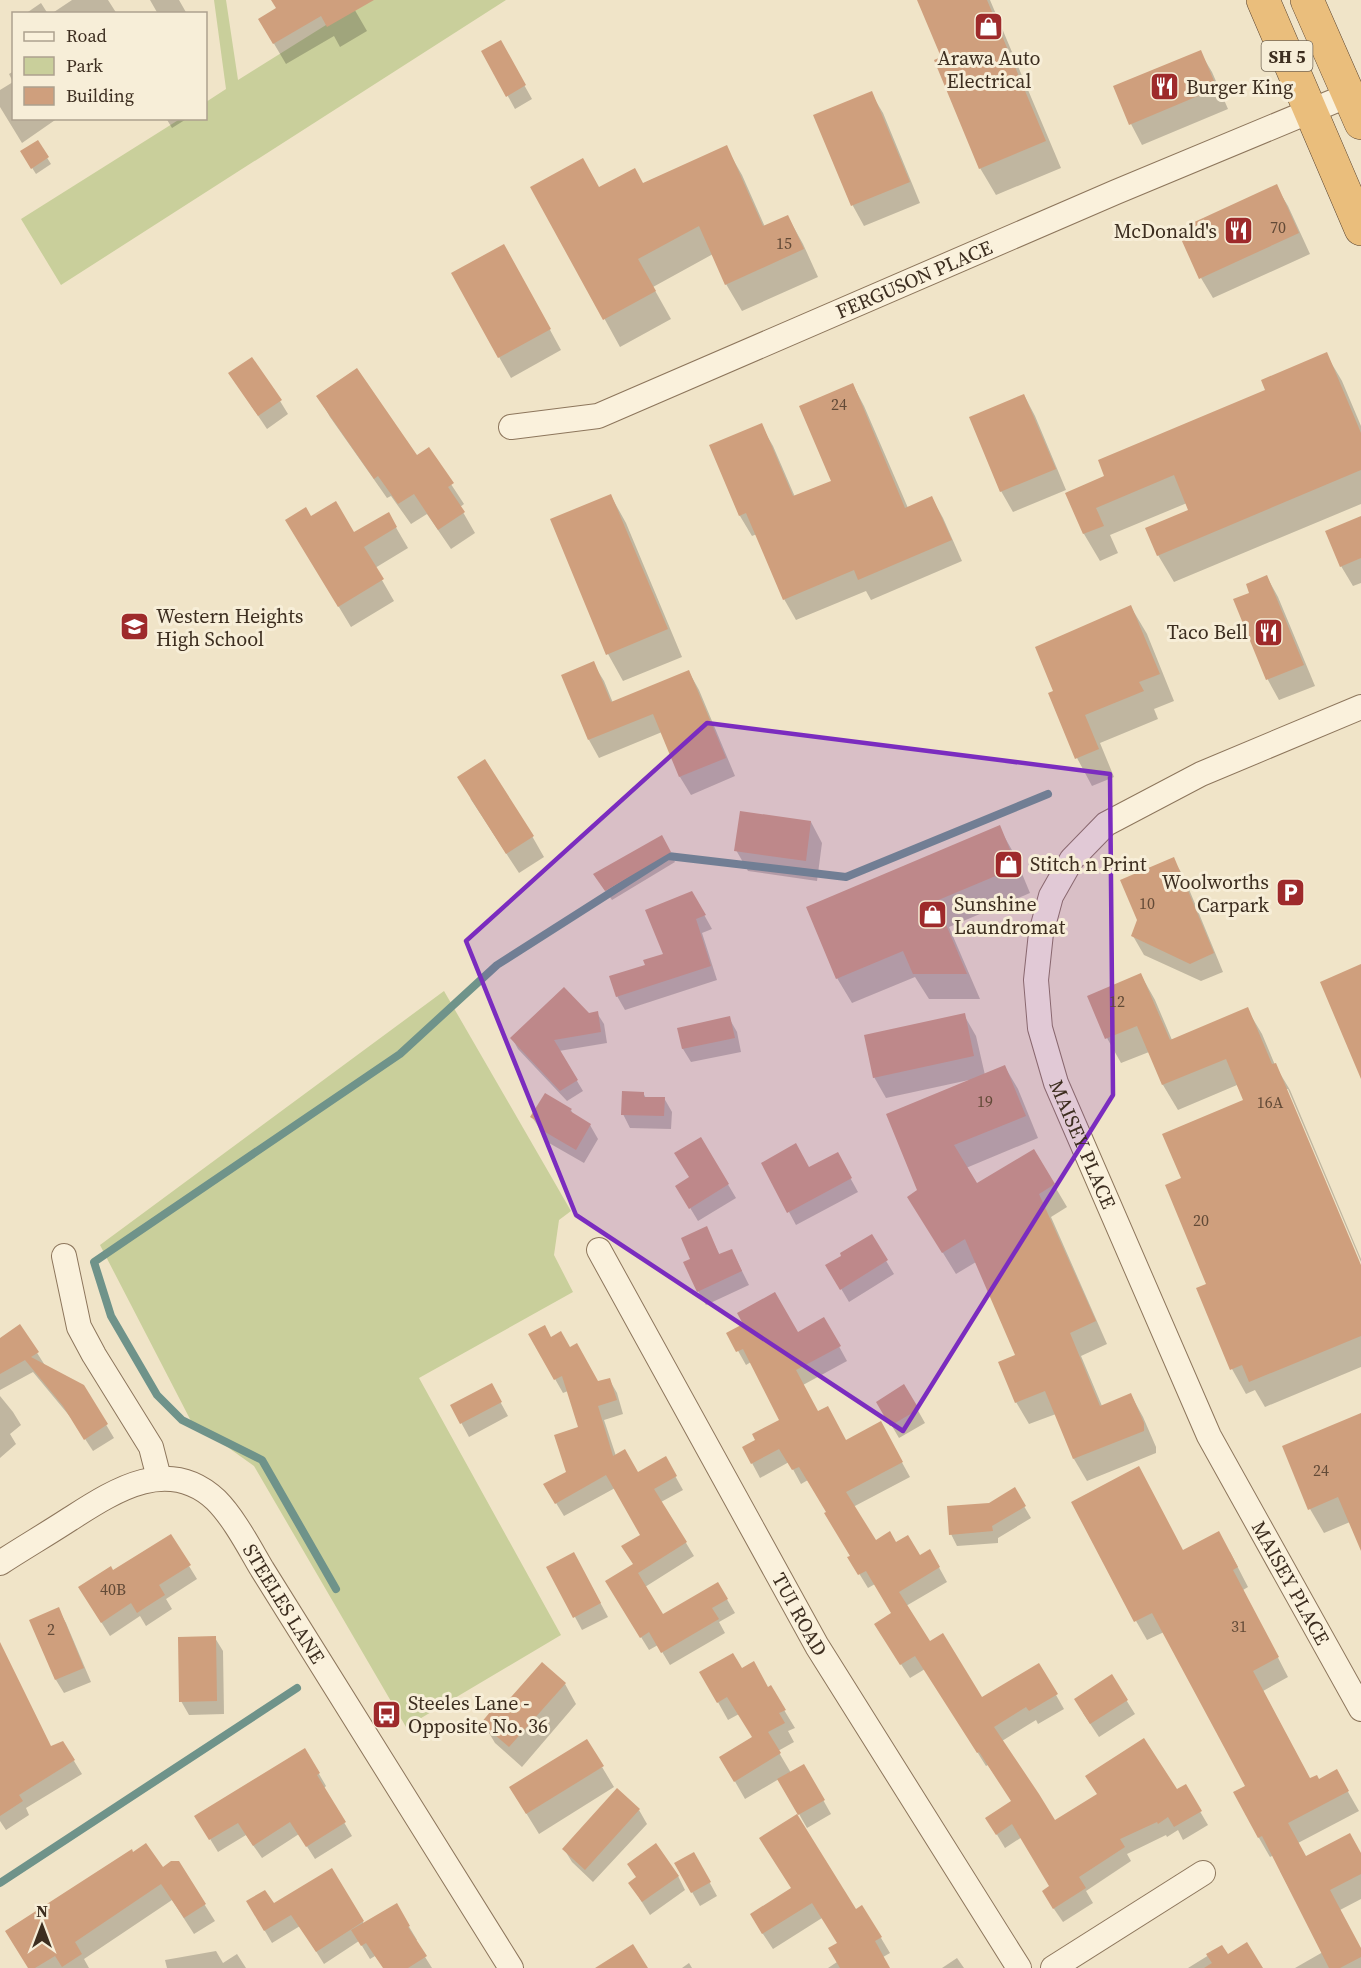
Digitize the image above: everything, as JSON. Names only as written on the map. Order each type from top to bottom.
[{"type":"highway","name":"SH 5","points":[[1263,0],[1361,229]]},
{"type":"highway","name":"SH 5","points":[[1307,0],[1355,109]]},
{"type":"street","name":"FERGUSON PLACE","points":[[511,427],[598,416],[1116,192],[1311,112],[1355,109]]},
{"type":"street","name":"MAISEY PLACE","points":[[1361,707],[1201,774],[1106,824],[1072,859],[1052,896],[1041,933],[1036,980],[1040,1029],[1056,1083],[1209,1436],[1361,1709]]},
{"type":"street","name":"TUI ROAD","points":[[599,1250],[818,1646],[1019,1968]]},
{"type":"street","points":[[0,1563],[126,1486],[159,1478],[151,1447],[79,1327],[64,1256]]},
{"type":"street","name":"STEELES LANE","points":[[159,1478],[188,1483],[209,1495],[225,1511],[511,1968]]},
{"type":"street","points":[[1053,1968],[1203,1873]]},
{"type":"highlighted area","points":[[707,723],[1110,774],[1113,1095],[903,1431],[576,1215],[466,941]]},
{"type":"green space","points":[[214,0],[226,0],[238,80],[366,0],[506,0],[61,285],[21,219],[178,120],[207,120],[207,101],[226,89]]},
{"type":"green space","points":[[444,991],[571,1211],[559,1220],[554,1255],[573,1292],[419,1378],[561,1635],[406,1727],[254,1466],[191,1421],[100,1245]]},
{"type":"building","points":[[271,0],[374,0],[327,27],[321,16],[273,44],[258,19],[276,8]]},
{"type":"building","points":[[917,0],[987,0],[1046,141],[979,169],[934,60],[941,57]]},
{"type":"building","points":[[501,40],[526,85],[506,97],[481,51]]},
{"type":"building","name":"Burger King","points":[[1201,50],[1217,88],[1129,125],[1113,86]]},
{"type":"building","points":[[872,91],[910,182],[851,206],[813,115]]},
{"type":"building","points":[[38,140],[49,157],[31,169],[20,151]]},
{"type":"building","points":[[727,145],[763,226],[788,215],[804,249],[725,285],[699,226],[638,259],[656,291],[603,320],[530,187],[583,158],[599,187],[635,168],[643,183]]},
{"type":"building","name":"McDonald's","points":[[1277,184],[1299,233],[1199,279],[1177,230]]},
{"type":"building","points":[[504,244],[551,329],[498,358],[451,273]]},
{"type":"building","points":[[1327,352],[1361,433],[1361,470],[1157,556],[1145,528],[1188,510],[1174,475],[1096,508],[1104,526],[1083,534],[1065,493],[1104,476],[1098,460],[1265,390],[1261,380]]},
{"type":"building","points":[[252,357],[282,400],[258,416],[228,373]]},
{"type":"building","points":[[357,368],[417,455],[429,447],[454,483],[448,487],[465,512],[438,530],[414,494],[398,504],[378,476],[374,479],[316,396]]},
{"type":"building","points":[[853,383],[905,508],[932,496],[952,540],[858,580],[854,570],[783,600],[746,513],[739,516],[709,445],[762,423],[793,496],[831,481],[799,406]]},
{"type":"building","points":[[1024,394],[1056,469],[1000,492],[969,417]]},
{"type":"building","points":[[611,494],[668,629],[606,655],[550,519]]},
{"type":"building","points":[[336,501],[354,532],[389,512],[397,527],[364,547],[384,579],[338,607],[285,520],[306,507],[311,516]]},
{"type":"building","points":[[1361,516],[1361,558],[1340,567],[1325,531]]},
{"type":"building","name":"Taco Bell","points":[[1267,575],[1304,665],[1266,680],[1233,599],[1249,593],[1246,584]]},
{"type":"building","points":[[1131,605],[1160,674],[1139,682],[1144,691],[1085,715],[1099,749],[1075,759],[1048,693],[1053,691],[1035,647]]},
{"type":"building","points":[[594,661],[611,702],[689,670],[726,758],[679,777],[653,714],[588,740],[561,675]]},
{"type":"building","points":[[485,759],[534,836],[506,854],[457,777]]},
{"type":"building","points":[[740,811],[811,821],[806,861],[734,851]]},
{"type":"building","points":[[1000,825],[1017,867],[936,901],[967,974],[913,974],[903,951],[836,979],[806,907]]},
{"type":"building","points":[[662,835],[671,852],[605,891],[593,874]]},
{"type":"building","points":[[1174,857],[1214,953],[1190,964],[1131,936],[1137,920],[1120,880]]},
{"type":"building","points":[[692,891],[706,915],[696,919],[711,966],[616,997],[609,976],[645,965],[643,960],[663,954],[645,910]]},
{"type":"building","points":[[1361,964],[1361,1079],[1320,982]]},
{"type":"building","points":[[1141,973],[1170,1040],[1248,1007],[1272,1064],[1276,1063],[1361,1265],[1361,1336],[1249,1382],[1242,1365],[1230,1370],[1196,1288],[1206,1284],[1165,1185],[1181,1178],[1162,1134],[1243,1100],[1226,1059],[1162,1085],[1137,1026],[1105,1039],[1087,996]]},
{"type":"building","points":[[564,987],[589,1013],[598,1011],[601,1032],[554,1040],[578,1080],[560,1091],[510,1038]]},
{"type":"building","points":[[965,1013],[974,1056],[873,1078],[864,1035]]},
{"type":"building","points":[[730,1016],[735,1038],[682,1049],[677,1028]]},
{"type":"building","points":[[1005,1065],[1026,1116],[954,1145],[977,1183],[1034,1149],[1055,1184],[1039,1194],[1096,1321],[1070,1333],[1100,1406],[1131,1393],[1144,1423],[1144,1431],[1073,1459],[1045,1391],[1015,1403],[998,1362],[1015,1355],[965,1239],[942,1253],[907,1197],[917,1190],[886,1114]]},
{"type":"building","points":[[622,1091],[644,1092],[644,1097],[665,1097],[664,1116],[621,1115]]},
{"type":"building","points":[[545,1093],[572,1109],[570,1111],[591,1124],[576,1150],[540,1129],[542,1124],[530,1117]]},
{"type":"building","points":[[701,1137],[729,1184],[689,1209],[675,1186],[689,1177],[674,1153]]},
{"type":"building","points":[[796,1143],[809,1167],[838,1152],[852,1178],[787,1213],[761,1163]]},
{"type":"building","points":[[707,1226],[719,1254],[732,1249],[742,1271],[697,1292],[683,1262],[690,1259],[681,1238]]},
{"type":"building","points":[[872,1234],[888,1260],[840,1290],[825,1265]]},
{"type":"building","points":[[775,1292],[798,1332],[824,1317],[841,1346],[796,1370],[818,1411],[828,1406],[846,1440],[881,1421],[903,1462],[846,1492],[876,1540],[890,1531],[896,1542],[908,1535],[920,1555],[930,1549],[940,1567],[899,1592],[930,1641],[943,1633],[982,1697],[1039,1663],[1058,1694],[1029,1711],[1026,1707],[994,1727],[1055,1820],[1097,1794],[1085,1776],[1144,1738],[1177,1789],[1186,1784],[1202,1811],[1174,1827],[1168,1817],[1158,1824],[1157,1822],[1120,1839],[1125,1847],[1079,1877],[1086,1888],[1053,1909],[1042,1891],[1049,1886],[1012,1824],[996,1835],[985,1818],[1011,1801],[979,1752],[977,1753],[915,1656],[900,1665],[874,1624],[891,1613],[866,1571],[858,1575],[847,1557],[850,1556],[824,1513],[826,1512],[799,1467],[792,1470],[779,1449],[751,1464],[742,1447],[755,1440],[752,1434],[779,1420],[743,1349],[736,1352],[726,1333],[743,1324],[737,1313]]},
{"type":"building","points":[[20,1324],[39,1352],[31,1357],[84,1385],[108,1424],[84,1440],[63,1406],[25,1360],[0,1374],[0,1338]]},
{"type":"building","points":[[545,1325],[551,1337],[561,1331],[570,1347],[577,1343],[598,1381],[610,1378],[617,1400],[598,1406],[613,1456],[625,1449],[638,1472],[666,1456],[677,1476],[654,1489],[687,1542],[638,1573],[663,1614],[718,1582],[728,1599],[712,1608],[719,1619],[661,1653],[649,1632],[640,1638],[605,1581],[633,1564],[621,1546],[640,1535],[606,1475],[555,1504],[543,1484],[566,1472],[554,1435],[578,1427],[562,1376],[554,1380],[528,1334]]},
{"type":"building","points":[[492,1383],[502,1402],[460,1424],[450,1405]]},
{"type":"building","points":[[904,1384],[919,1409],[890,1426],[876,1402]]},
{"type":"building","points":[[1361,1413],[1361,1551],[1338,1497],[1308,1510],[1282,1446]]},
{"type":"building","points":[[1139,1466],[1183,1550],[1219,1531],[1238,1567],[1233,1570],[1279,1657],[1253,1671],[1310,1778],[1317,1775],[1319,1779],[1337,1769],[1349,1791],[1288,1823],[1306,1856],[1350,1833],[1361,1853],[1361,1874],[1330,1890],[1361,1948],[1361,1957],[1340,1968],[1329,1968],[1262,1836],[1258,1838],[1233,1792],[1245,1786],[1152,1613],[1134,1622],[1071,1502]]},
{"type":"building","points":[[1015,1487],[1026,1506],[992,1526],[993,1531],[949,1535],[947,1506],[989,1503]]},
{"type":"building","points":[[171,1534],[191,1565],[159,1585],[165,1595],[137,1613],[131,1603],[101,1623],[78,1587],[111,1566],[113,1570]]},
{"type":"building","points":[[574,1552],[601,1603],[573,1618],[546,1567]]},
{"type":"building","points":[[59,1607],[84,1668],[55,1680],[29,1620]]},
{"type":"building","points":[[216,1636],[217,1701],[179,1702],[178,1637]]},
{"type":"building","points":[[0,1642],[51,1746],[63,1741],[75,1760],[19,1795],[23,1801],[0,1816]]},
{"type":"building","points":[[733,1653],[742,1668],[754,1661],[768,1687],[771,1685],[786,1710],[779,1713],[785,1723],[768,1732],[781,1753],[734,1782],[719,1757],[752,1737],[727,1697],[717,1703],[699,1672]]},
{"type":"building","points":[[542,1662],[566,1683],[509,1747],[481,1723],[499,1701],[504,1705]]},
{"type":"building","points":[[1112,1674],[1128,1700],[1090,1724],[1074,1699]]},
{"type":"building","points":[[587,1739],[604,1766],[526,1814],[509,1787]]},
{"type":"building","points":[[305,1748],[320,1773],[317,1775],[346,1822],[306,1847],[290,1822],[253,1846],[238,1823],[209,1840],[194,1816]]},
{"type":"building","points":[[804,1764],[825,1800],[798,1815],[777,1779]]},
{"type":"building","points":[[617,1788],[640,1809],[585,1870],[562,1849]]},
{"type":"building","points":[[797,1814],[856,1909],[862,1905],[882,1937],[875,1941],[890,1968],[840,1968],[828,1948],[837,1943],[812,1903],[762,1934],[750,1914],[791,1888],[759,1838]]},
{"type":"building","points":[[146,1843],[163,1867],[171,1861],[179,1861],[206,1904],[184,1918],[161,1884],[75,1942],[82,1954],[62,1967],[55,1956],[35,1968],[28,1968],[5,1931],[132,1849],[133,1852]]},
{"type":"building","points":[[656,1843],[679,1876],[642,1902],[628,1883],[636,1877],[627,1864]]},
{"type":"building","points":[[694,1852],[711,1882],[691,1893],[674,1863]]},
{"type":"building","points":[[332,1868],[364,1921],[316,1952],[291,1915],[264,1931],[246,1901],[265,1890],[274,1903]]},
{"type":"building","points":[[397,1903],[410,1926],[408,1927],[427,1956],[408,1968],[383,1968],[366,1943],[361,1946],[351,1930]]},
{"type":"building","points":[[1247,1942],[1263,1968],[1204,1968],[1212,1963],[1206,1954],[1222,1945],[1228,1954]]},
{"type":"building","points":[[633,1944],[648,1968],[595,1968]]},
{"type":"waterway","points":[[336,1589],[262,1460],[182,1420],[157,1395],[111,1316],[94,1262],[400,1054],[497,965],[668,856],[846,877],[1048,794]]},
{"type":"waterway","points":[[0,1883],[297,1688]]},
{"type":"place","name":"Arawa Auto Electrical","points":[[989,27]]},
{"type":"place","name":"Burger King","points":[[1165,87]]},
{"type":"place","name":"McDonald's","points":[[1238,231]]},
{"type":"place","name":"Western Heights High School","points":[[135,627]]},
{"type":"place","name":"Taco Bell","points":[[1269,632]]},
{"type":"place","name":"Stitch n Print","points":[[1009,864]]},
{"type":"place","name":"Woolworths Carpark","points":[[1290,893]]},
{"type":"place","name":"Sunshine Laundromat","points":[[933,915]]},
{"type":"place","name":"Steeles Lane - Opposite No. 36","points":[[387,1715]]}]
